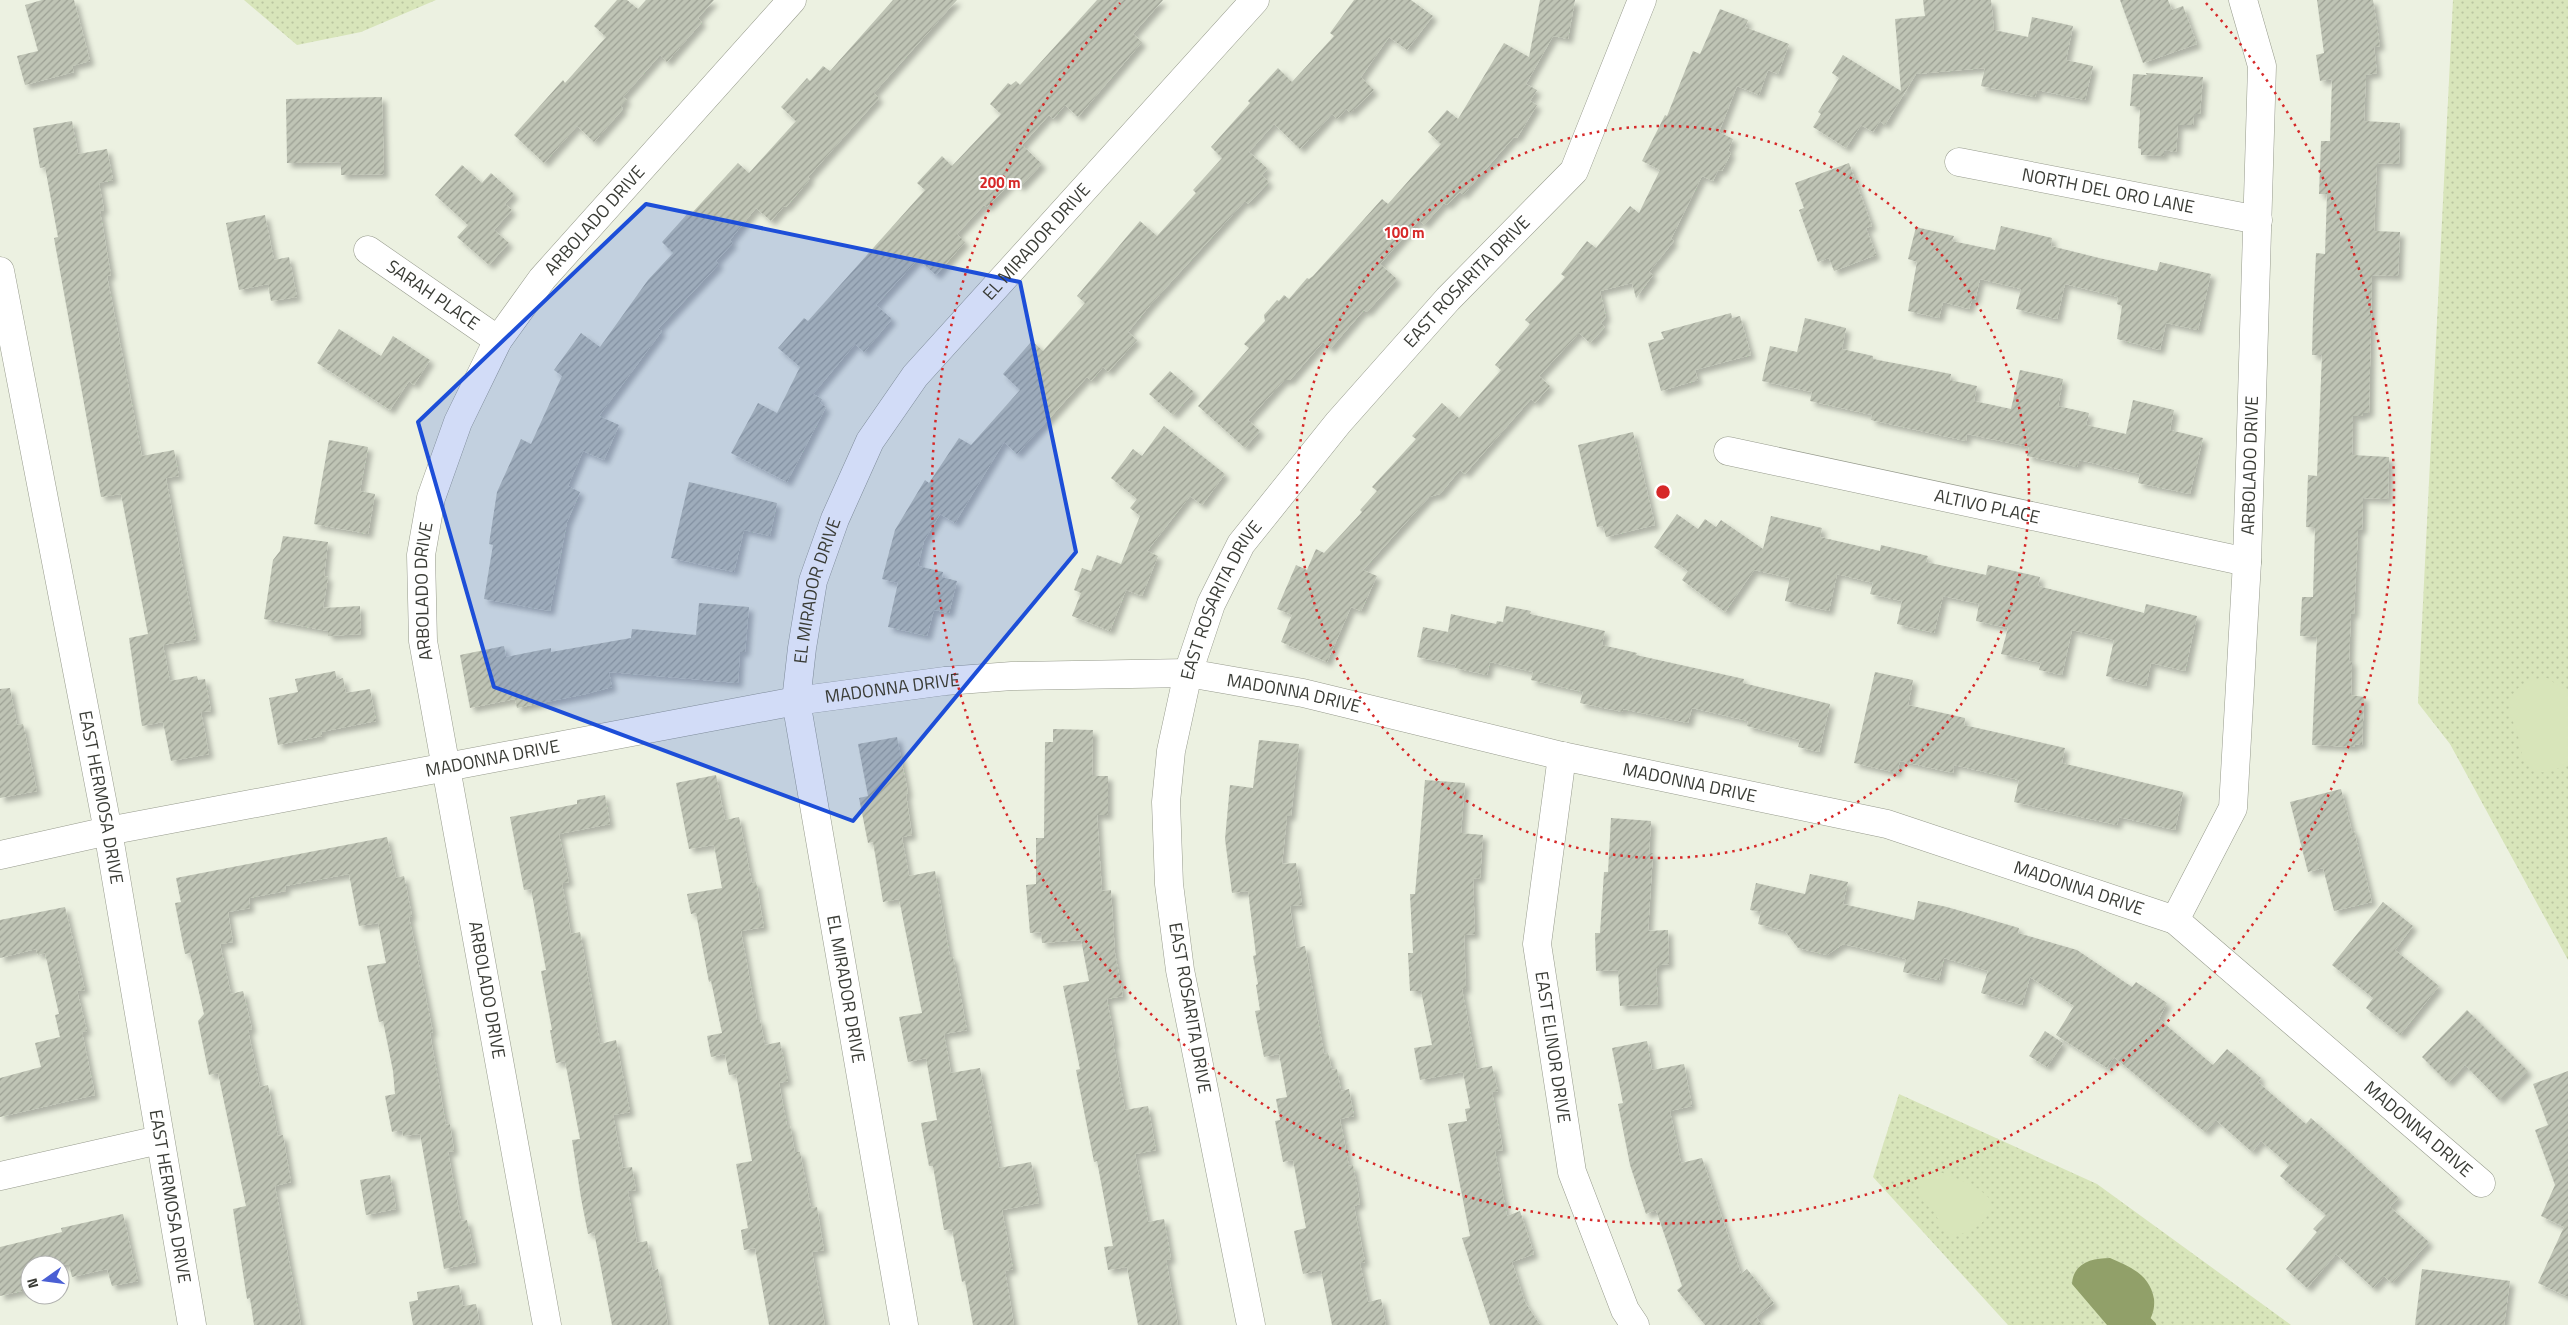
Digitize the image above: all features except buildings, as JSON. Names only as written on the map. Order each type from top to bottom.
[{"type":"street","name":"ARBOLADO DRIVE","points":[[547,1325],[423,641],[421,555],[431,498],[455,430],[498,340],[542,279],[792,0]]},
{"type":"street","name":"EL MIRADOR DRIVE","points":[[904,1325],[796,701],[813,581],[835,518],[870,441],[915,376],[1255,0]]},
{"type":"street","name":"EAST ROSARITA DRIVE","points":[[1251,1325],[1180,970],[1168,884],[1166,802],[1171,751],[1188,674],[1210,604],[1241,544],[1338,422],[1396,357],[1448,299],[1574,171],[1642,0]]},
{"type":"street","name":"ARBOLADO DRIVE","points":[[2175,920],[2233,808],[2247,562],[2262,66],[2243,0]]},
{"type":"street","name":"NORTH DEL ORO LANE","points":[[1959,162],[2258,220]]},
{"type":"street","name":"SARAH PLACE","points":[[368,250],[498,340]]},
{"type":"street","name":"EAST HERMOSA DRIVE","points":[[0,271],[108,831],[159,1140],[192,1325]]},
{"type":"street","name":"ALTIVO PLACE","points":[[1728,451],[2247,562]]},
{"type":"street","name":"MADONNA DRIVE","points":[[0,855],[108,831],[796,701],[945,681],[1012,676],[1188,674],[1303,692],[1562,756],[1887,824],[2175,920],[2481,1182]]},
{"type":"street","name":"EAST ELINOR DRIVE","points":[[1562,756],[1537,944],[1572,1172],[1625,1310],[1635,1325]]},
{"type":"street","points":[[0,1176],[159,1140]]},
{"type":"highlighted area","points":[[646,204],[1020,282],[1076,552],[853,821],[494,687],[418,422]]},
{"type":"shaded area","points":[[244,0],[436,0],[361,32],[297,45]]},
{"type":"shaded area","points":[[2453,0],[2568,0],[2568,960],[2450,744],[2418,703]]},
{"type":"shaded area","points":[[2547,678],[2568,692],[2568,761],[2558,769],[2540,772],[2529,767],[2523,758],[2509,705],[2514,692],[2520,687],[2532,680]]},
{"type":"shaded area","points":[[1899,1094],[2097,1184],[2291,1325],[2008,1325],[1873,1177]]},
{"type":"shaded area","points":[[1940,1172],[1972,1185],[1989,1198],[1989,1212],[1981,1224],[1968,1232],[1954,1235],[1944,1229],[1933,1210],[1923,1201],[1919,1190],[1919,1185],[1924,1178]]},
{"type":"shaded area","points":[[2110,1258],[2138,1273],[2144,1278],[2152,1291],[2154,1306],[2146,1325],[2107,1325],[2072,1284],[2076,1271],[2085,1263],[2097,1259]]},
{"type":"waterway","points":[[2149,1322],[2152,1325]]}]
